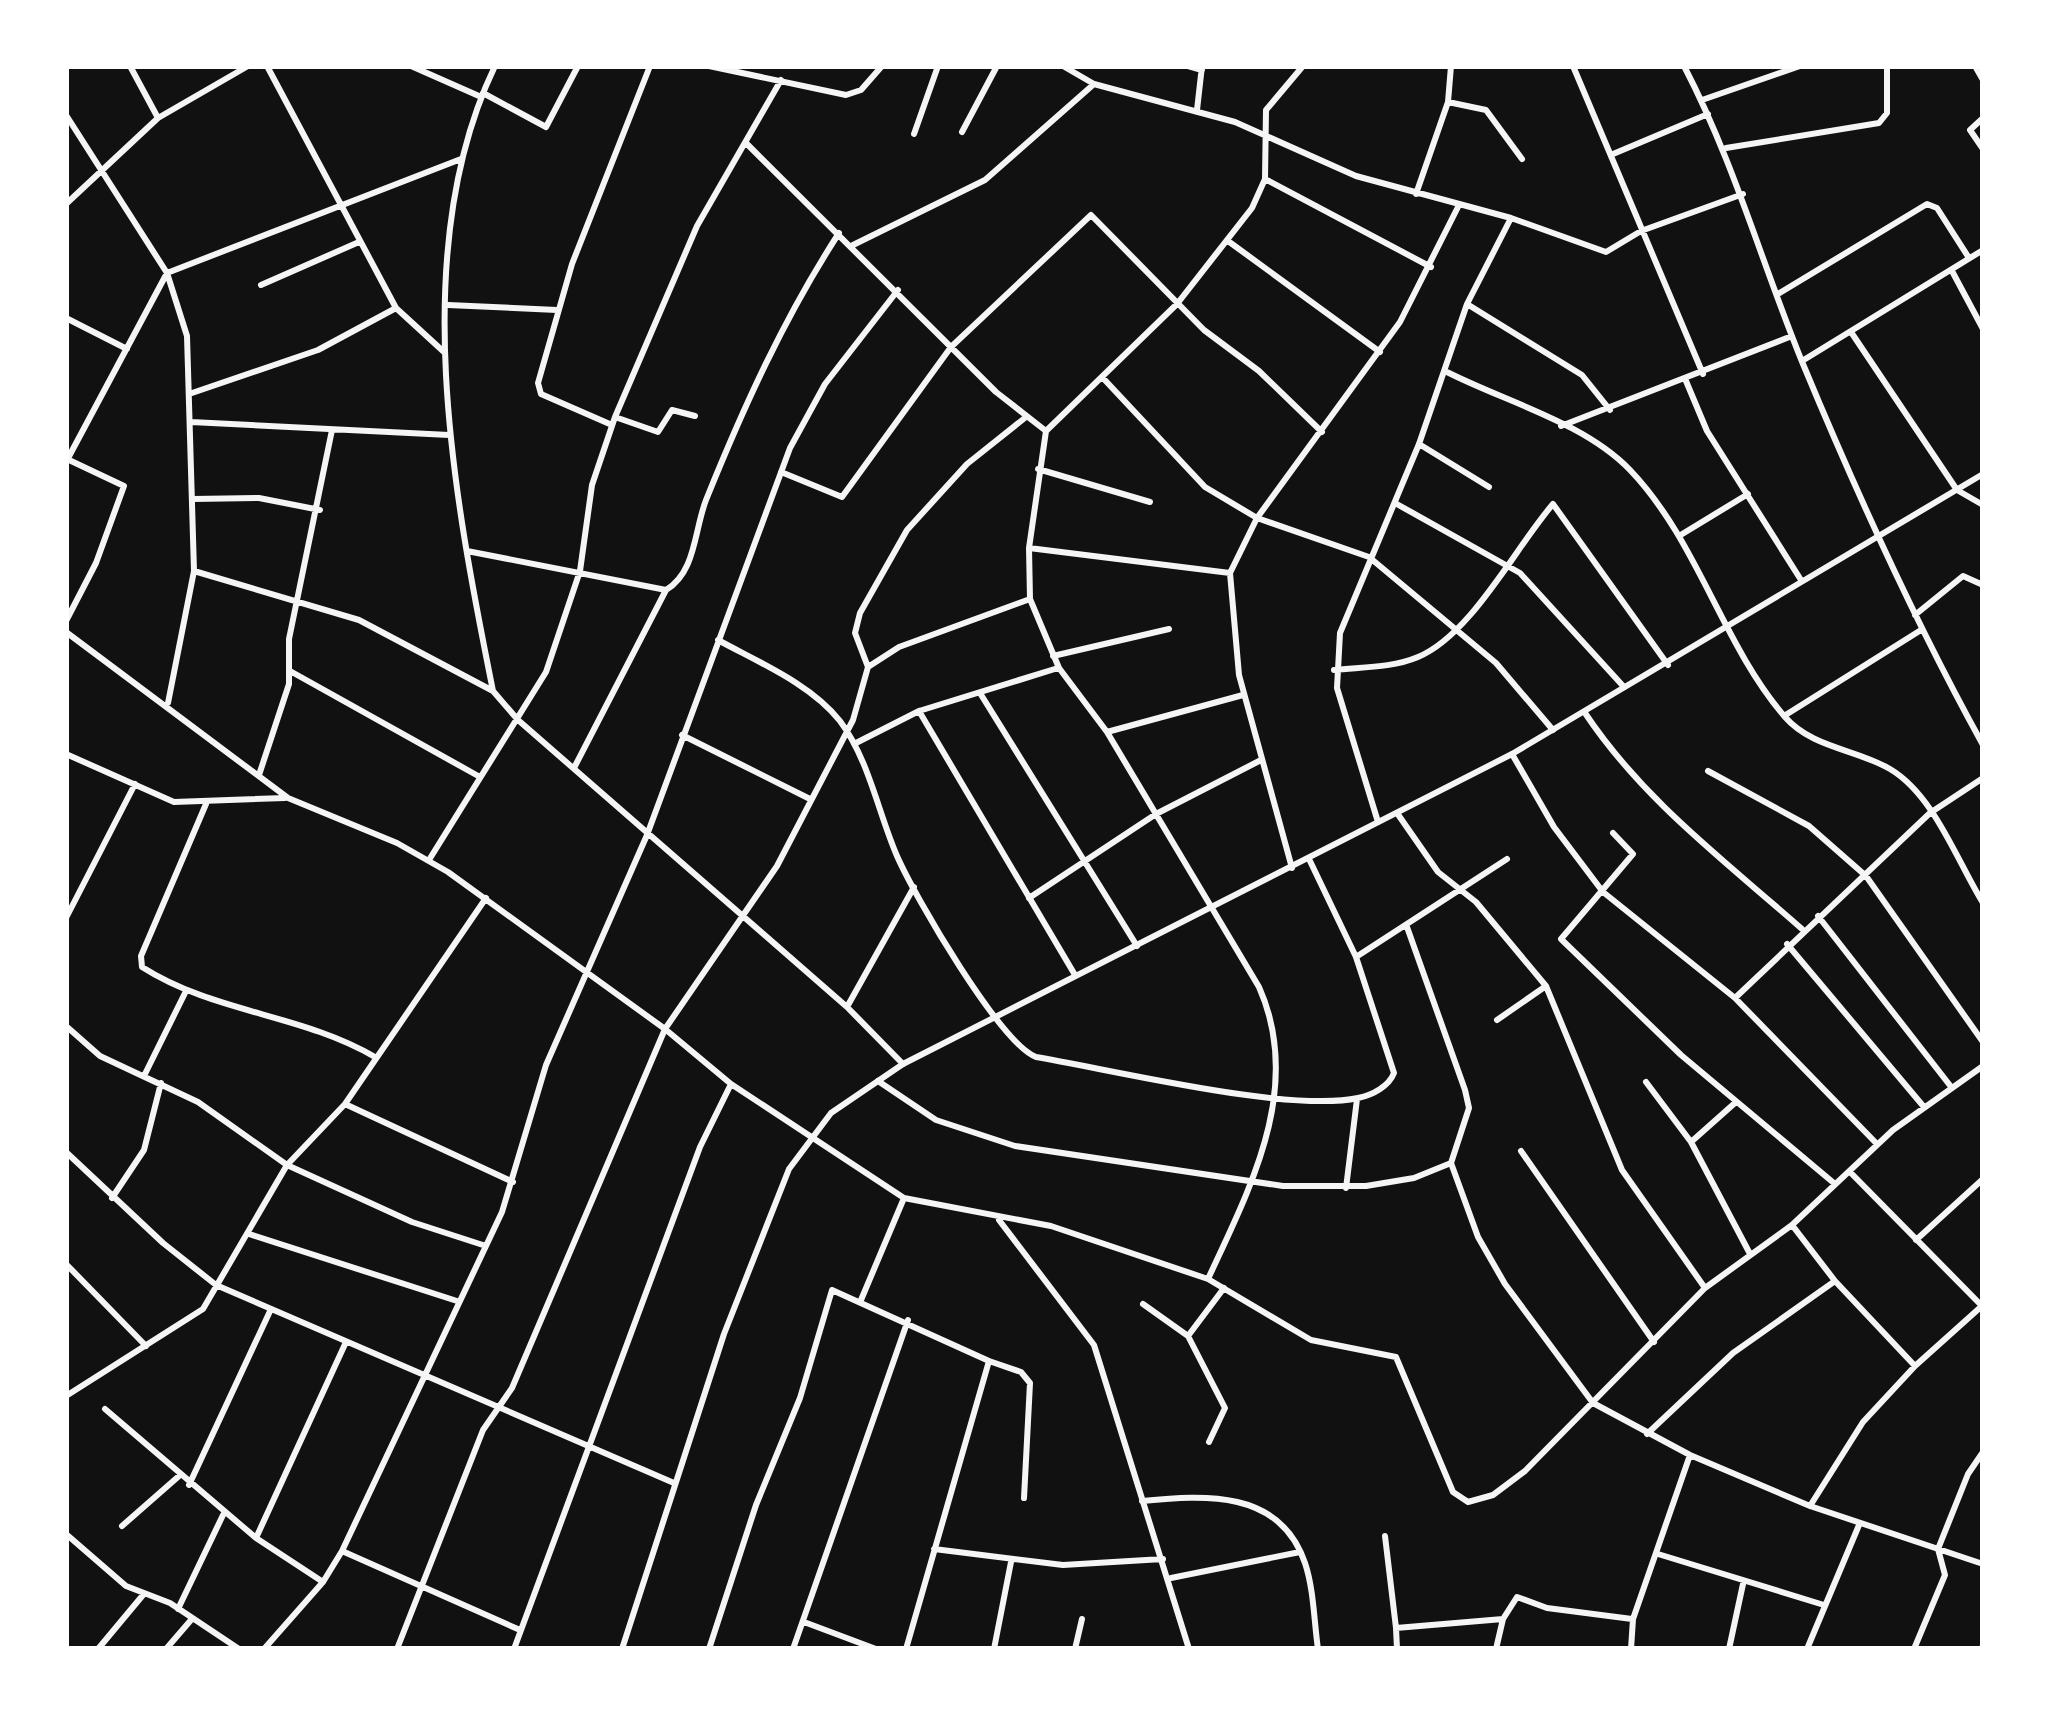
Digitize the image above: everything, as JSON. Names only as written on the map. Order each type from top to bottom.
[{"type":"street","points":[[130,66],[158,118]]},
{"type":"street","points":[[66,204],[158,118],[248,66]]},
{"type":"street","points":[[267,66],[339,209],[396,308],[412,328],[444,352]]},
{"type":"street","points":[[411,66],[546,127],[578,66]]},
{"type":"street","points":[[493,691],[449,435],[444,352],[463,158],[481,95],[495,66]]},
{"type":"street","points":[[650,66],[557,310],[538,390],[613,421],[658,432],[672,410],[695,416]]},
{"type":"street","points":[[709,66],[854,94],[882,66]]},
{"type":"street","points":[[914,134],[938,66]]},
{"type":"street","points":[[962,133],[998,66]]},
{"type":"street","points":[[1063,66],[1094,84],[1197,110],[1415,194],[1511,218],[1606,252],[1642,231],[1742,194]]},
{"type":"street","points":[[1188,66],[1202,68],[1197,110]]},
{"type":"street","points":[[1208,1279],[1254,1179],[1277,1097],[1265,999],[1107,732],[1059,668],[1030,599],[1029,548],[1046,431],[1070,402],[1177,304],[1252,208],[1265,178],[1266,110],[1301,66]]},
{"type":"street","points":[[1415,194],[1448,102],[1451,66]]},
{"type":"street","points":[[1573,66],[1703,374]]},
{"type":"street","points":[[1684,66],[1726,148],[1802,362],[1878,536],[1983,745]]},
{"type":"street","points":[[1702,100],[1799,66]]},
{"type":"street","points":[[1726,148],[1879,123],[1886,113],[1886,66]]},
{"type":"street","points":[[1976,66],[1983,80]]},
{"type":"street","points":[[428,860],[546,672],[580,571],[592,485],[613,421],[697,226],[781,80]]},
{"type":"street","points":[[854,245],[986,180],[1094,84]]},
{"type":"street","points":[[1448,102],[1486,110],[1522,159]]},
{"type":"street","points":[[1613,154],[1708,114]]},
{"type":"street","points":[[66,115],[104,169],[179,298],[192,393],[194,571],[168,703]]},
{"type":"street","points":[[1983,118],[1970,127],[1983,149]]},
{"type":"street","points":[[746,144],[854,245],[950,346],[1046,431]]},
{"type":"street","points":[[66,621],[103,549],[124,486],[66,460],[166,272],[463,158]]},
{"type":"street","points":[[1265,178],[1431,266]]},
{"type":"street","points":[[1778,295],[1927,204],[1937,208],[1969,258]]},
{"type":"street","points":[[1292,868],[1244,694],[1231,573],[1256,518],[1380,352],[1431,266],[1460,205]]},
{"type":"street","points":[[781,472],[842,497],[950,346],[1091,215],[1177,304],[1322,432]]},
{"type":"street","points":[[1378,822],[1355,760],[1334,670],[1348,605],[1419,444],[1467,304],[1511,218]]},
{"type":"street","points":[[574,768],[666,590],[684,576],[704,507],[771,346],[839,233]]},
{"type":"street","points":[[1228,241],[1380,352]]},
{"type":"street","points":[[261,285],[359,242]]},
{"type":"street","points":[[1802,362],[1983,250]]},
{"type":"street","points":[[1952,271],[1983,329]]},
{"type":"street","points":[[264,1649],[323,1582],[342,1551],[486,1246],[514,1182],[546,1065],[647,835],[781,472],[825,384],[898,290]]},
{"type":"street","points":[[1467,304],[1568,364],[1610,410]]},
{"type":"street","points":[[448,305],[557,310]]},
{"type":"street","points":[[192,393],[318,350],[396,308]]},
{"type":"street","points":[[66,318],[127,349]]},
{"type":"street","points":[[1851,332],[1957,490],[1983,505]]},
{"type":"street","points":[[1561,426],[1793,336]]},
{"type":"street","points":[[1444,371],[1561,426],[1628,467],[1679,536],[1784,716],[1815,740],[1898,774],[1930,813],[1983,903]]},
{"type":"street","points":[[1102,377],[1189,473],[1256,518],[1369,557],[1458,629],[1524,692],[1553,730]]},
{"type":"street","points":[[1686,380],[1708,431],[1801,580]]},
{"type":"street","points":[[868,667],[855,633],[860,613],[907,530],[967,464],[1026,417]]},
{"type":"street","points":[[191,422],[449,435]]},
{"type":"street","points":[[260,775],[290,671],[290,639],[320,510],[332,430]]},
{"type":"street","points":[[1419,444],[1489,487]]},
{"type":"street","points":[[1038,469],[1150,502]]},
{"type":"street","points":[[622,1649],[674,1483],[766,1221],[807,1138],[877,1080],[904,1064],[1512,754],[1983,474]]},
{"type":"street","points":[[1679,536],[1748,494]]},
{"type":"street","points":[[193,499],[259,498],[320,510]]},
{"type":"street","points":[[1394,502],[1506,562],[1627,689]]},
{"type":"street","points":[[1334,670],[1399,663],[1434,649],[1458,629],[1506,562],[1557,504],[1668,665]]},
{"type":"street","points":[[1029,548],[1231,573]]},
{"type":"street","points":[[467,550],[666,590]]},
{"type":"street","points":[[194,571],[299,600],[388,634],[493,691],[518,720],[847,1007],[904,1064]]},
{"type":"street","points":[[1915,615],[1963,576],[1983,585]]},
{"type":"street","points":[[397,1649],[483,1430],[512,1388],[665,1029],[744,919],[847,731],[868,667],[899,647],[1030,599]]},
{"type":"street","points":[[1054,656],[1169,629]]},
{"type":"street","points":[[1784,716],[1922,630]]},
{"type":"street","points":[[66,632],[168,703],[288,798],[428,860],[486,898],[665,1029],[731,1084],[904,1198],[998,1220],[1051,1226],[1208,1279],[1311,1340],[1396,1357],[1453,1492],[1468,1502],[1493,1496],[1525,1471],[1706,1288],[1749,1252],[1792,1225],[1877,1144],[1983,1066]]},
{"type":"street","points":[[718,640],[806,692],[847,731],[914,887],[1010,1041],[1036,1057],[1277,1097],[1358,1099],[1385,1086],[1394,1072],[1356,957],[1310,861]]},
{"type":"street","points":[[854,744],[919,711],[1059,668]]},
{"type":"street","points":[[290,671],[480,777]]},
{"type":"street","points":[[980,693],[1088,860],[1137,946]]},
{"type":"street","points":[[1107,732],[1244,694]]},
{"type":"street","points":[[919,711],[1075,975]]},
{"type":"street","points":[[1585,713],[1630,776],[1664,811],[1802,929]]},
{"type":"street","points":[[682,735],[810,799]]},
{"type":"street","points":[[66,754],[174,802],[288,798]]},
{"type":"street","points":[[1512,754],[1554,827],[1603,892],[1735,998],[1877,1144]]},
{"type":"street","points":[[1029,898],[1156,814],[1261,760]]},
{"type":"street","points":[[1708,771],[1809,826],[1866,876],[1983,1042]]},
{"type":"street","points":[[1735,998],[1802,929],[1866,876],[1930,813],[1983,778]]},
{"type":"street","points":[[66,918],[135,784]]},
{"type":"street","points":[[206,804],[140,962],[186,991],[347,1041],[374,1058]]},
{"type":"street","points":[[1397,813],[1457,890],[1476,902],[1546,986],[1622,1170],[1706,1288]]},
{"type":"street","points":[[1612,832],[1634,852],[1561,938],[1620,999],[1835,1184]]},
{"type":"street","points":[[1356,957],[1507,859]]},
{"type":"street","points":[[847,1007],[914,887]]},
{"type":"street","points":[[66,1396],[190,1322],[286,1165],[344,1104],[486,898]]},
{"type":"street","points":[[1818,916],[1952,1088]]},
{"type":"street","points":[[1407,927],[1469,1108],[1451,1163],[1487,1257],[1593,1403],[1690,1455],[1810,1506],[1983,1564]]},
{"type":"street","points":[[1787,944],[1924,1107]]},
{"type":"street","points":[[1497,1020],[1546,986]]},
{"type":"street","points":[[144,1076],[186,991]]},
{"type":"street","points":[[66,1026],[100,1056],[161,1083],[237,1126],[286,1165],[412,1222],[486,1246]]},
{"type":"street","points":[[877,1080],[936,1120],[1016,1146],[1283,1186],[1346,1188],[1414,1178],[1451,1163]]},
{"type":"street","points":[[1646,1082],[1691,1142],[1749,1252]]},
{"type":"street","points":[[112,1198],[145,1150],[161,1083]]},
{"type":"street","points":[[514,1649],[700,1147],[731,1084]]},
{"type":"street","points":[[1346,1188],[1358,1099]]},
{"type":"street","points":[[1691,1142],[1736,1102]]},
{"type":"street","points":[[344,1104],[514,1182]]},
{"type":"street","points":[[1521,1151],[1654,1342]]},
{"type":"street","points":[[66,1153],[216,1285],[674,1483]]},
{"type":"street","points":[[1810,1506],[1863,1423],[1915,1366],[1982,1306],[1849,1171]]},
{"type":"street","points":[[1916,1240],[1983,1179]]},
{"type":"street","points":[[861,1300],[904,1198]]},
{"type":"street","points":[[998,1220],[1094,1346],[1171,1578],[1189,1649]]},
{"type":"street","points":[[1792,1225],[1835,1281],[1915,1366]]},
{"type":"street","points":[[248,1233],[457,1301]]},
{"type":"street","points":[[66,1264],[146,1346]]},
{"type":"street","points":[[1647,1434],[1732,1353],[1835,1281]]},
{"type":"street","points":[[1188,1336],[1224,1288]]},
{"type":"street","points":[[710,1649],[756,1504],[800,1398],[826,1295],[832,1289],[1018,1370],[1030,1383],[1024,1498]]},
{"type":"street","points":[[1143,1304],[1188,1336],[1225,1408],[1209,1442]]},
{"type":"street","points":[[189,1485],[271,1309]]},
{"type":"street","points":[[793,1649],[908,1320]]},
{"type":"street","points":[[256,1538],[346,1342]]},
{"type":"street","points":[[906,1649],[989,1361]]},
{"type":"street","points":[[105,1409],[224,1513],[323,1582]]},
{"type":"street","points":[[1914,1649],[1942,1588],[1945,1575],[1938,1549],[1968,1474],[1983,1452]]},
{"type":"street","points":[[1631,1649],[1633,1619],[1690,1455]]},
{"type":"street","points":[[122,1526],[179,1476]]},
{"type":"street","points":[[1142,1501],[1225,1495],[1266,1516],[1300,1552],[1318,1649]]},
{"type":"street","points":[[178,1609],[224,1513]]},
{"type":"street","points":[[1807,1649],[1859,1525]]},
{"type":"street","points":[[66,1534],[143,1595],[178,1609],[238,1649]]},
{"type":"street","points":[[1385,1536],[1397,1649]]},
{"type":"street","points":[[934,1549],[1011,1562],[1101,1565],[1164,1559]]},
{"type":"street","points":[[342,1551],[521,1630]]},
{"type":"street","points":[[1171,1578],[1300,1552]]},
{"type":"street","points":[[1658,1554],[1743,1584],[1824,1605]]},
{"type":"street","points":[[994,1649],[1011,1562]]},
{"type":"street","points":[[1729,1649],[1743,1584]]},
{"type":"street","points":[[98,1649],[143,1595]]},
{"type":"street","points":[[1496,1649],[1503,1619],[1517,1597],[1564,1611],[1633,1619]]},
{"type":"street","points":[[1075,1649],[1082,1619]]},
{"type":"street","points":[[1396,1628],[1503,1619]]},
{"type":"street","points":[[166,1649],[192,1620]]},
{"type":"street","points":[[804,1622],[876,1649]]}]
